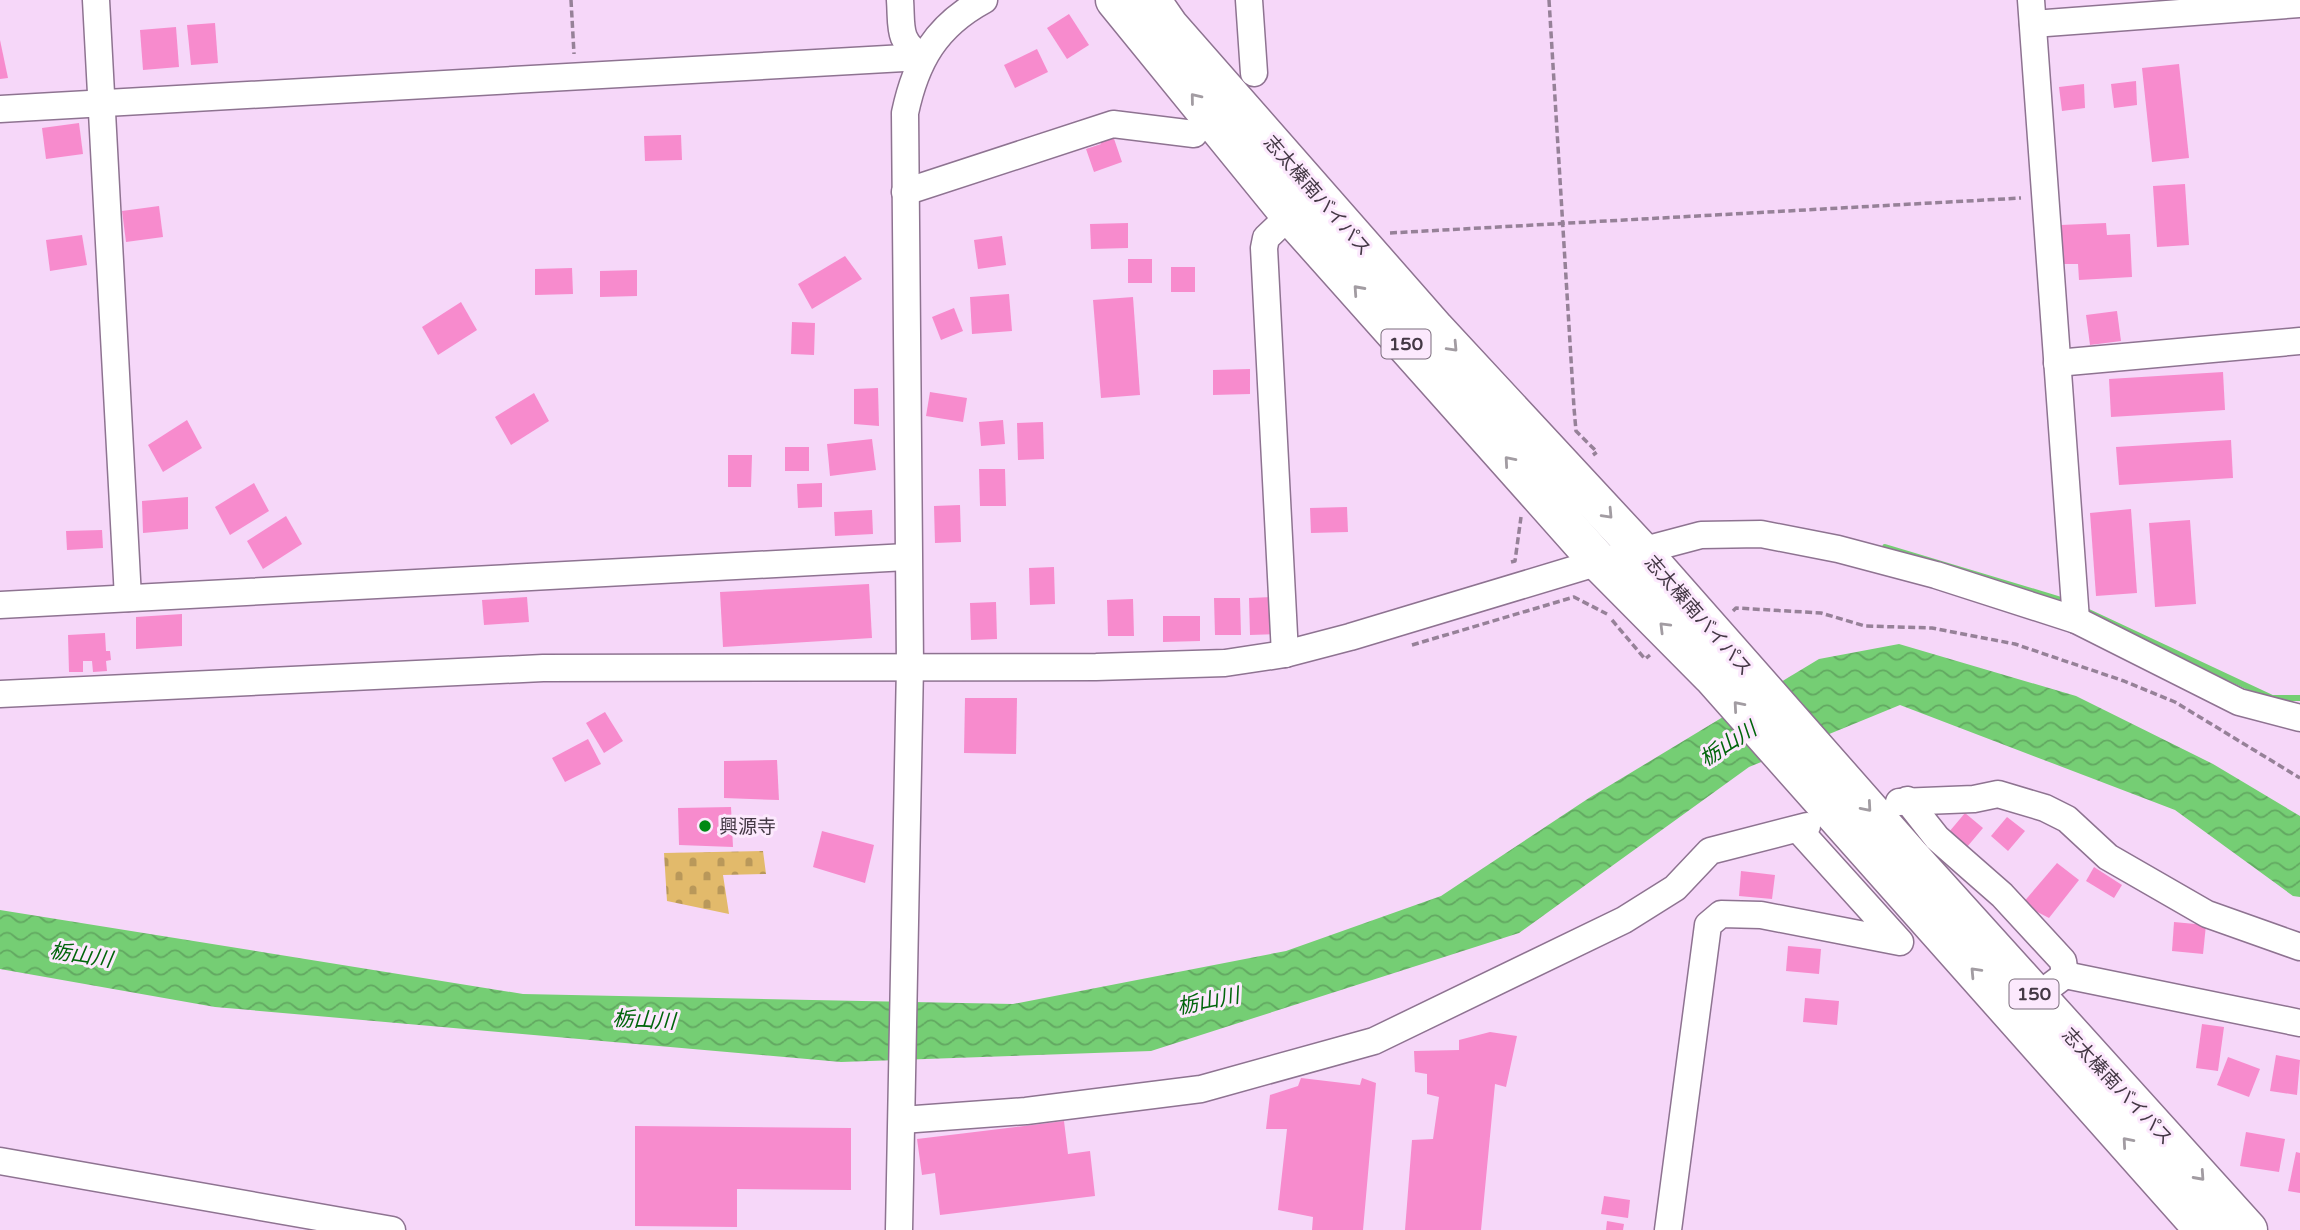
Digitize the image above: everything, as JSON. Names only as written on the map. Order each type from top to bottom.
[{"type":"highway","name":"志太榛南バイパス","points":[[1115,0],[1290,215],[1599,562],[1724,668]]},
{"type":"highway","name":"志太榛南バイパス","points":[[1151,0],[1169,26],[1366,250],[1642,552],[1724,668],[1810,764],[2204,1230]]},
{"type":"highway","name":"志太榛南バイパス","points":[[1810,764],[2050,986],[2248,1230]]},
{"type":"street","points":[[96,0],[128,598]]},
{"type":"street","points":[[900,0],[902,30],[907,47],[922,57]]},
{"type":"street","points":[[899,1230],[910,665],[905,113],[912,80],[922,57],[954,20],[984,0]]},
{"type":"street","points":[[1249,0],[1254,74]]},
{"type":"street","points":[[2076,609],[2032,12],[2300,4]]},
{"type":"street","points":[[0,108],[575,74],[922,57]]},
{"type":"street","points":[[905,192],[1113,124],[1194,134]]},
{"type":"street","points":[[1285,654],[1264,248],[1266,239],[1290,215]]},
{"type":"street","points":[[2057,363],[2300,341]]},
{"type":"street","points":[[0,694],[543,668],[1122,666],[1225,663],[1285,654],[1350,638],[1599,562],[1701,535],[1761,534],[1838,549],[2076,609],[2239,702],[2300,718]]},
{"type":"street","points":[[0,605],[907,557]]},
{"type":"street","points":[[2300,947],[2207,914],[2108,857],[2067,819],[2045,808],[1998,794],[1974,799],[1903,801],[1937,838],[2002,895],[2063,961],[2050,986],[2300,1023]]},
{"type":"street","points":[[903,1113],[1026,1111],[1201,1088],[1374,1041],[1624,920],[1675,888],[1710,852],[1802,827],[1900,942],[1761,915],[1721,914],[1708,925],[1668,1230]]},
{"type":"street","points":[[0,1161],[392,1230]]},
{"type":"path","points":[[571,0],[575,74]]},
{"type":"path","points":[[1549,0],[1576,431],[1597,452],[1590,458]]},
{"type":"path","points":[[1366,250],[1386,233],[1399,231],[1562,225],[2045,197]]},
{"type":"path","points":[[1502,565],[1516,561],[1521,515]]},
{"type":"path","points":[[1411,645],[1574,597],[1606,613],[1645,659],[1650,655]]},
{"type":"path","points":[[1729,613],[1736,608],[1821,613],[1865,626],[1932,628],[2015,644],[2124,681],[2175,702],[2300,778]]},
{"type":"green space","points":[[763,851],[766,874],[723,875],[729,914],[667,901],[664,853]]},
{"type":"water","name":"栃山川","points":[[1899,644],[2076,696],[2213,764],[2300,816],[2300,897],[2293,896],[2175,810],[1900,705],[1749,767],[1519,933],[1151,1051],[841,1062],[215,1007],[0,969],[0,910],[523,994],[1013,1004],[1286,951],[1441,896],[1589,798],[1819,659]]},
{"type":"building","points":[[1069,14],[1089,45],[1067,59],[1047,28]]},
{"type":"building","points":[[215,23],[218,63],[191,65],[187,25]]},
{"type":"building","points":[[176,27],[179,67],[143,70],[140,30]]},
{"type":"building","points":[[0,40],[8,78],[0,79]]},
{"type":"building","points":[[1037,49],[1048,72],[1015,88],[1004,65]]},
{"type":"building","points":[[2179,64],[2189,158],[2152,162],[2142,68]]},
{"type":"building","points":[[2136,81],[2137,105],[2114,108],[2111,84]]},
{"type":"building","points":[[2084,84],[2085,108],[2062,111],[2059,87]]},
{"type":"building","points":[[79,123],[83,154],[46,159],[42,128]]},
{"type":"building","points":[[1112,133],[1122,162],[1094,172],[1086,149],[1101,144],[1099,138]]},
{"type":"building","points":[[681,135],[682,160],[645,161],[644,136]]},
{"type":"building","points":[[2185,184],[2189,245],[2157,247],[2153,186]]},
{"type":"building","points":[[159,206],[163,237],[126,242],[122,211]]},
{"type":"building","points":[[1128,223],[1128,248],[1091,249],[1090,224]]},
{"type":"building","points":[[2106,223],[2107,235],[2130,234],[2132,277],[2079,280],[2078,264],[2064,264],[2061,225]]},
{"type":"building","points":[[82,235],[87,265],[50,271],[46,240]]},
{"type":"building","points":[[1002,236],[1006,265],[978,269],[974,240]]},
{"type":"building","points":[[845,256],[862,279],[812,309],[798,284]]},
{"type":"building","points":[[1128,259],[1152,259],[1152,283],[1128,283]]},
{"type":"building","points":[[1171,267],[1195,267],[1195,292],[1171,292]]},
{"type":"building","points":[[572,268],[573,294],[535,295],[535,269]]},
{"type":"building","points":[[637,270],[637,296],[600,297],[600,271]]},
{"type":"building","points":[[1009,294],[1012,331],[972,334],[970,297]]},
{"type":"building","points":[[1133,297],[1140,395],[1101,398],[1093,300]]},
{"type":"building","points":[[461,302],[477,330],[438,355],[422,327]]},
{"type":"building","points":[[954,308],[963,331],[941,340],[932,317]]},
{"type":"building","points":[[2117,311],[2121,341],[2090,345],[2086,315]]},
{"type":"building","points":[[792,322],[815,323],[814,355],[791,354]]},
{"type":"building","points":[[1250,369],[1250,394],[1213,395],[1213,370]]},
{"type":"building","points":[[2223,372],[2225,410],[2111,417],[2109,379]]},
{"type":"building","points":[[878,388],[879,426],[854,424],[854,389]]},
{"type":"building","points":[[930,392],[967,398],[963,422],[926,416]]},
{"type":"building","points":[[534,393],[549,421],[511,445],[495,417]]},
{"type":"building","points":[[187,420],[202,448],[163,472],[148,445]]},
{"type":"building","points":[[1003,420],[1005,444],[981,446],[979,422]]},
{"type":"building","points":[[1043,422],[1044,459],[1018,460],[1017,423]]},
{"type":"building","points":[[872,439],[876,470],[830,476],[827,444]]},
{"type":"building","points":[[2231,440],[2233,478],[2119,485],[2116,447]]},
{"type":"building","points":[[785,447],[809,447],[809,471],[785,471]]},
{"type":"building","points":[[728,455],[752,455],[751,487],[728,487]]},
{"type":"building","points":[[979,469],[1005,469],[1006,506],[980,506]]},
{"type":"building","points":[[254,483],[269,511],[230,535],[215,507]]},
{"type":"building","points":[[822,483],[822,507],[798,508],[797,484]]},
{"type":"building","points":[[188,497],[188,529],[143,533],[142,501]]},
{"type":"building","points":[[960,505],[961,542],[935,543],[934,506]]},
{"type":"building","points":[[1347,507],[1348,532],[1311,533],[1310,508]]},
{"type":"building","points":[[2131,509],[2137,593],[2096,596],[2090,513]]},
{"type":"building","points":[[872,510],[873,534],[835,536],[834,512]]},
{"type":"building","points":[[286,516],[302,544],[263,569],[247,541]]},
{"type":"building","points":[[2190,520],[2196,604],[2155,607],[2149,523]]},
{"type":"building","points":[[102,530],[103,548],[67,550],[66,531]]},
{"type":"building","points":[[1054,567],[1055,604],[1030,605],[1029,568]]},
{"type":"building","points":[[869,584],[872,638],[723,647],[720,592]]},
{"type":"building","points":[[527,597],[529,622],[484,625],[482,600]]},
{"type":"building","points":[[1274,597],[1276,634],[1250,635],[1249,598]]},
{"type":"building","points":[[1214,598],[1240,598],[1241,635],[1215,635]]},
{"type":"building","points":[[1133,599],[1134,636],[1108,636],[1107,600]]},
{"type":"building","points":[[996,602],[997,639],[971,640],[970,603]]},
{"type":"building","points":[[182,614],[182,646],[136,649],[136,617]]},
{"type":"building","points":[[1163,616],[1200,616],[1200,641],[1163,642]]},
{"type":"building","points":[[105,633],[106,651],[110,651],[111,660],[106,661],[107,671],[93,672],[92,661],[83,661],[83,672],[69,672],[68,635]]},
{"type":"building","points":[[965,698],[1017,698],[1016,754],[964,753]]},
{"type":"building","points":[[605,712],[623,741],[604,753],[586,723]]},
{"type":"building","points":[[588,739],[601,764],[565,782],[552,758]]},
{"type":"building","points":[[777,760],[779,800],[724,798],[724,761]]},
{"type":"building","name":"興源寺","points":[[731,807],[733,847],[679,845],[678,808]]},
{"type":"building","points":[[1965,813],[1983,828],[1967,847],[1949,832]]},
{"type":"building","points":[[2007,817],[2025,831],[2008,851],[1991,836]]},
{"type":"building","points":[[822,831],[874,845],[865,883],[813,867]]},
{"type":"building","points":[[2057,863],[2079,880],[2049,918],[2022,904]]},
{"type":"building","points":[[2094,867],[2122,885],[2114,898],[2086,881]]},
{"type":"building","points":[[1741,871],[1775,875],[1772,899],[1739,896]]},
{"type":"building","points":[[2174,922],[2206,925],[2203,954],[2172,951]]},
{"type":"building","points":[[1788,946],[1821,949],[1819,974],[1786,971]]},
{"type":"building","points":[[1805,998],[1839,1001],[1837,1025],[1803,1022]]},
{"type":"building","points":[[2202,1024],[2224,1027],[2218,1071],[2196,1068]]},
{"type":"building","points":[[1490,1032],[1517,1036],[1506,1087],[1495,1084],[1481,1230],[1405,1230],[1412,1140],[1433,1139],[1439,1097],[1427,1094],[1427,1074],[1415,1072],[1414,1051],[1459,1050],[1459,1040]]},
{"type":"building","points":[[2276,1055],[2300,1060],[2297,1095],[2270,1091]]},
{"type":"building","points":[[2228,1057],[2260,1069],[2249,1097],[2217,1085]]},
{"type":"building","points":[[1301,1078],[1360,1085],[1362,1078],[1376,1083],[1363,1230],[1312,1230],[1313,1217],[1278,1210],[1287,1129],[1266,1129],[1270,1095],[1298,1086]]},
{"type":"building","points":[[1064,1121],[1068,1154],[1090,1151],[1095,1196],[940,1215],[935,1173],[922,1175],[917,1139]]},
{"type":"building","points":[[635,1126],[851,1128],[851,1190],[737,1189],[737,1227],[635,1226]]},
{"type":"building","points":[[2246,1132],[2285,1139],[2279,1172],[2240,1166]]},
{"type":"building","points":[[2296,1152],[2300,1153],[2300,1193],[2288,1191]]},
{"type":"building","points":[[1604,1196],[1630,1200],[1628,1218],[1601,1214]]},
{"type":"building","points":[[1607,1221],[1624,1224],[1623,1230],[1606,1230]]},
{"type":"waterway","points":[[1885,547],[2068,602]]},
{"type":"waterway","points":[[2084,610],[2272,698],[2300,698]]},
{"type":"place","name":"興源寺","points":[[705,826]]}]
